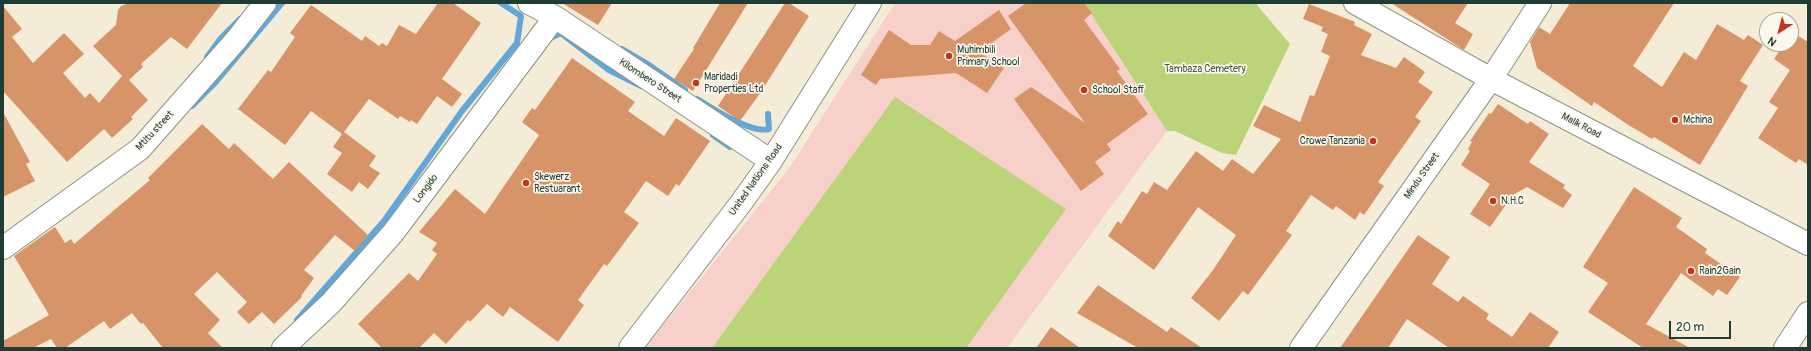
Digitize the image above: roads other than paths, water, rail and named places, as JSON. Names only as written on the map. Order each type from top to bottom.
[{"type":"street","name":"Mtitu street","points":[[3,248],[140,149],[237,39],[265,3]]},
{"type":"street","name":"Kilombero Street","points":[[529,3],[555,18],[771,161]]},
{"type":"street","name":"United Nations Road","points":[[630,348],[741,203],[771,161],[870,3]]},
{"type":"street","name":"Malik Road","points":[[1355,3],[1490,79],[1808,244]]},
{"type":"street","name":"Mindu Street","points":[[1301,348],[1490,79],[1540,3]]},
{"type":"street","name":"Longido","points":[[283,348],[330,303],[393,232],[555,18]]},
{"type":"street","points":[[1785,348],[1808,312]]},
{"type":"waterway","points":[[192,106],[214,84],[282,3]]},
{"type":"waterway","points":[[297,320],[384,221],[462,111],[517,43],[521,16],[501,3]]},
{"type":"waterway","points":[[207,57],[221,38],[240,19]]},
{"type":"waterway","points":[[548,39],[561,33],[609,70],[641,86]]},
{"type":"waterway","points":[[622,49],[646,63],[685,90]]},
{"type":"waterway","points":[[697,99],[742,124],[761,130],[769,129],[768,114]]},
{"type":"waterway","points":[[713,135],[730,147]]},
{"type":"place","name":"Muhimbili Primary School","points":[[949,56]]},
{"type":"place","name":"Maridadi Properties Ltd","points":[[696,83]]},
{"type":"place","name":"School Staff","points":[[1084,90]]},
{"type":"place","name":"Mchina","points":[[1675,120]]},
{"type":"place","name":"Crowe Tanzania","points":[[1373,141]]},
{"type":"place","name":"Skewerz Restuarant","points":[[526,183]]},
{"type":"place","name":"N.H.C","points":[[1493,201]]},
{"type":"place","name":"Rain2Gain","points":[[1691,271]]},
{"type":"park label","name":"Tambaza Cemetery","points":[[1205,69]]}]
